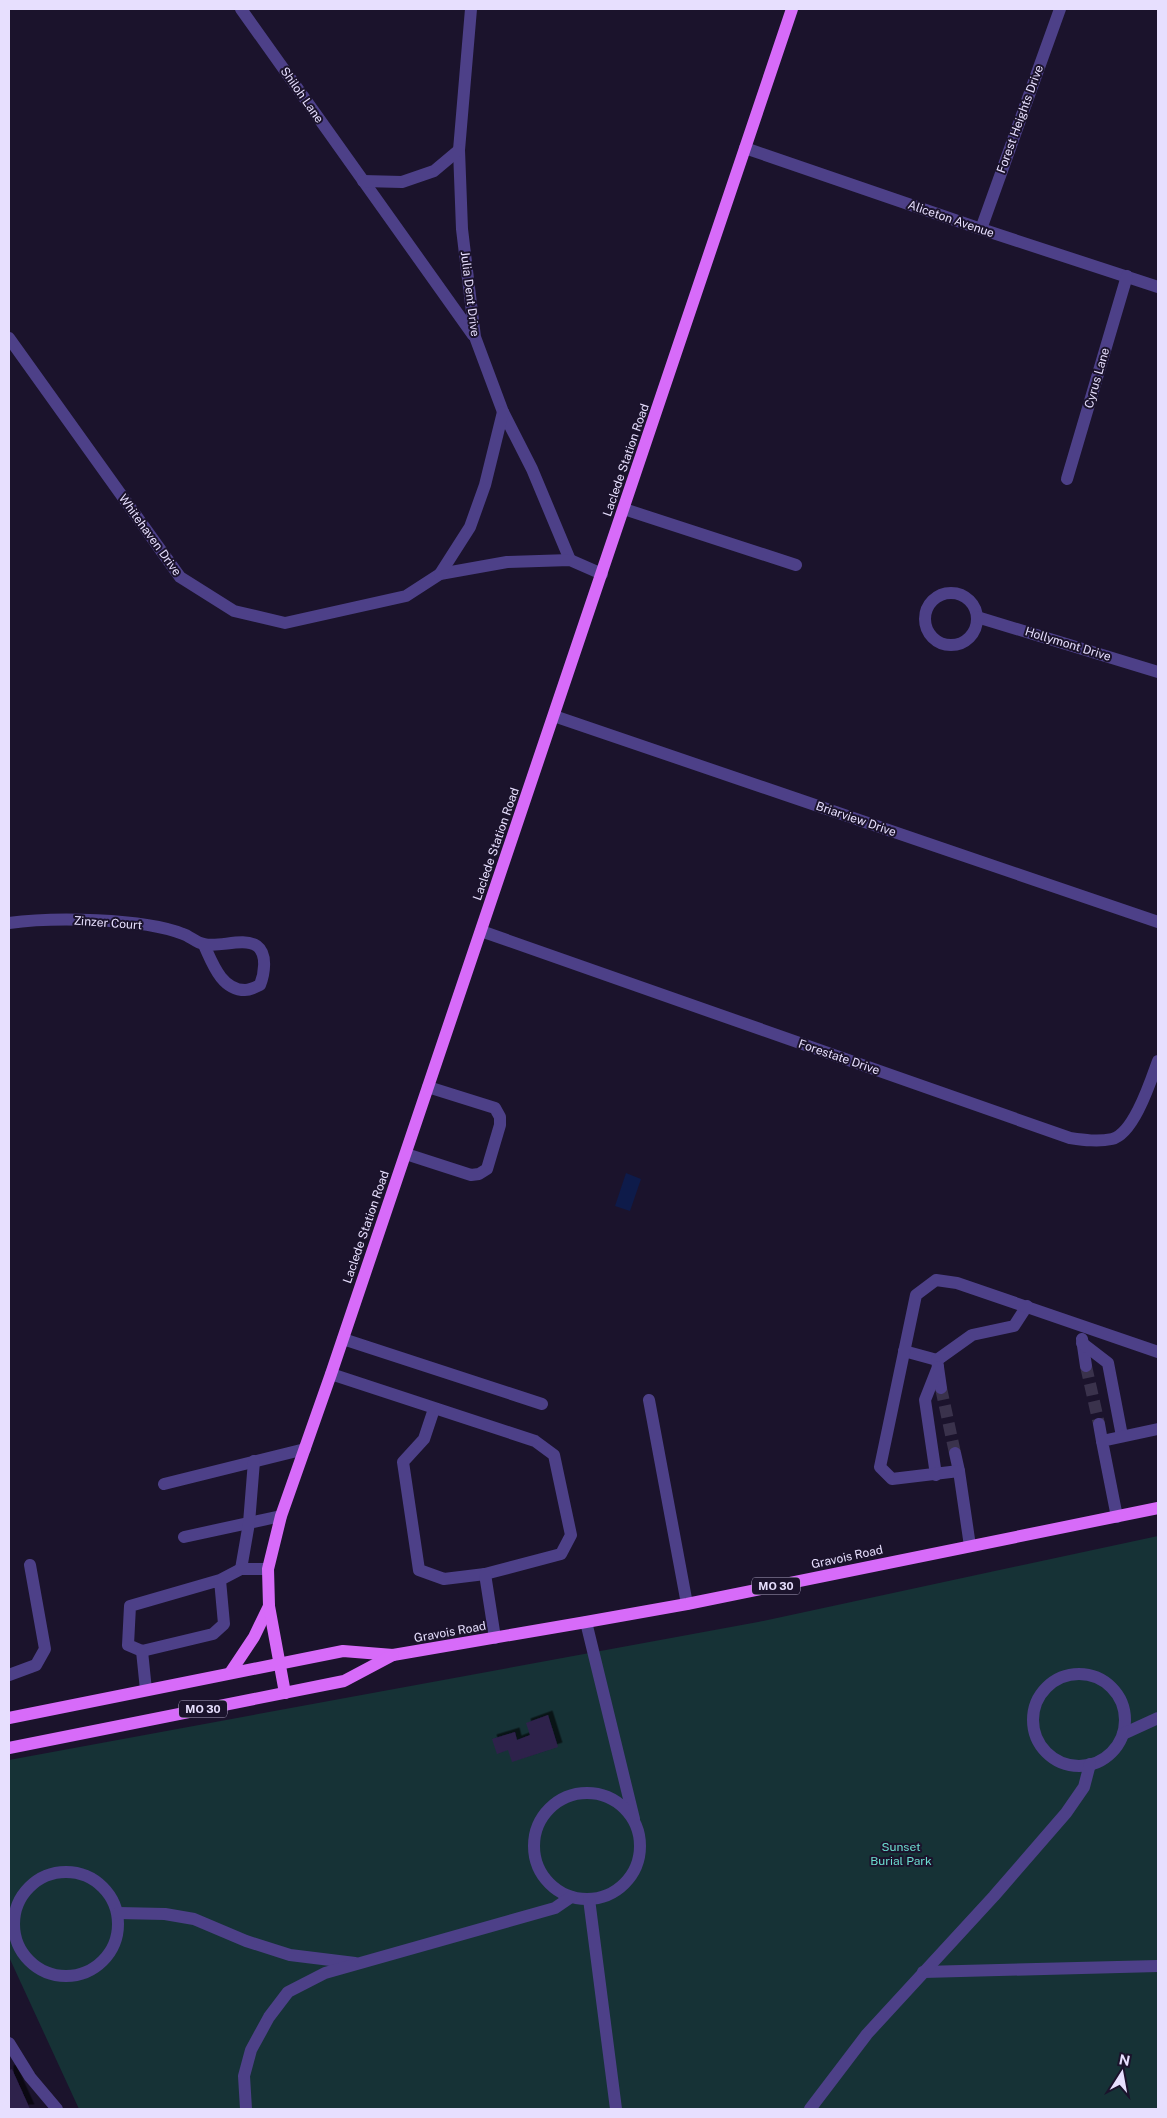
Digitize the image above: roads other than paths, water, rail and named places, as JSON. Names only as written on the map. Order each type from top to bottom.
[{"type":"main road","name":"Laclede Station Road","points":[[285,1693],[269,1606],[268,1569],[281,1516],[406,1154],[792,9]]},
{"type":"main road","name":"Gravois Road","points":[[9,1718],[343,1651],[393,1655],[687,1604],[1158,1508]]},
{"type":"main road","points":[[230,1673],[254,1637],[269,1606]]},
{"type":"main road","name":"Gravois Road","points":[[9,1748],[344,1681],[393,1655]]},
{"type":"street","name":"Shiloh Lane","points":[[241,9],[475,337]]},
{"type":"street","name":"Julia Dent Drive","points":[[471,9],[459,150],[462,229],[475,337],[503,412],[532,469],[570,560]]},
{"type":"street","name":"Forest Heights Drive","points":[[981,229],[1060,9]]},
{"type":"street","name":"Aliceton Avenue","points":[[745,148],[1158,287]]},
{"type":"street","points":[[363,181],[402,182],[434,171],[459,150]]},
{"type":"street","name":"Cyrus Lane","points":[[1067,479],[1126,276]]},
{"type":"street","name":"Whitehaven Drive","points":[[9,338],[180,577],[234,610],[285,623],[406,596],[440,574],[507,562],[570,560],[602,574]]},
{"type":"street","name":"Whitehaven Drive","points":[[440,574],[470,527],[485,484],[503,412]]},
{"type":"street","points":[[624,509],[796,565]]},
{"type":"street","points":[[947,593],[963,596],[970,602],[977,617],[973,634],[967,640],[950,645],[934,639],[925,623],[928,607],[933,601],[947,593]]},
{"type":"street","name":"Hollymont Drive","points":[[977,617],[1158,672]]},
{"type":"street","name":"Briarview Drive","points":[[554,716],[1158,922]]},
{"type":"street","name":"Zinzer Court","points":[[9,923],[85,920],[143,924],[183,934],[204,945],[243,943],[256,946],[262,954],[264,974],[260,985],[244,990],[226,983],[214,968],[204,945]]},
{"type":"street","name":"Forestate Drive","points":[[481,931],[1070,1138],[1093,1141],[1115,1138],[1136,1117],[1158,1061]]},
{"type":"street","points":[[406,1154],[471,1176],[487,1169],[500,1125],[498,1112],[495,1108],[428,1087]]},
{"type":"street","points":[[959,1471],[892,1479],[880,1467],[916,1295],[936,1280],[957,1283],[1158,1352]]},
{"type":"street","points":[[936,1475],[925,1400],[938,1364],[972,1335],[1014,1326],[1027,1306]]},
{"type":"street","points":[[1079,1325],[1086,1366]]},
{"type":"street","points":[[343,1339],[542,1404]]},
{"type":"street","points":[[1082,1343],[1108,1363],[1122,1436]]},
{"type":"street","points":[[904,1352],[938,1364]]},
{"type":"street","points":[[938,1364],[941,1388]]},
{"type":"street","points":[[331,1374],[535,1441],[554,1455],[571,1535],[561,1554],[485,1574],[444,1579],[419,1570],[403,1462],[424,1439],[434,1409]]},
{"type":"street","points":[[648,1400],[687,1604]]},
{"type":"street","points":[[1099,1424],[1117,1517]]},
{"type":"street","points":[[1102,1441],[1158,1429]]},
{"type":"street","points":[[164,1484],[305,1449]]},
{"type":"street","points":[[955,1453],[970,1546]]},
{"type":"street","points":[[241,1570],[249,1523],[254,1462]]},
{"type":"street","points":[[184,1538],[281,1516]]},
{"type":"street","points":[[9,1675],[36,1665],[45,1649],[30,1565]]},
{"type":"street","points":[[220,1580],[224,1624],[213,1634],[142,1651],[128,1646],[130,1606],[220,1580],[241,1570],[268,1569]]},
{"type":"street","points":[[485,1574],[495,1638]]},
{"type":"street","points":[[586,1622],[640,1840],[639,1857],[632,1873],[621,1886],[606,1895],[589,1899],[571,1896],[555,1889],[543,1876],[535,1860],[533,1843],[537,1826],[546,1811],[577,1793],[594,1793],[611,1798],[628,1812],[635,1823]]},
{"type":"street","points":[[142,1651],[146,1690]]},
{"type":"street","points":[[1080,1674],[1094,1676],[1106,1683],[1116,1693],[1123,1706],[1125,1720],[1123,1734],[1110,1754],[1090,1764],[1076,1766],[1062,1762],[1049,1755],[1040,1744],[1034,1732],[1032,1717],[1035,1704],[1042,1691],[1059,1678],[1080,1674]]},
{"type":"street","points":[[1123,1734],[1158,1718]]},
{"type":"street","points":[[810,2109],[867,2034],[994,1896],[1066,1813],[1084,1787],[1090,1764]]},
{"type":"street","points":[[68,1872],[85,1875],[100,1884],[111,1897],[118,1913],[118,1930],[113,1947],[103,1961],[90,1971],[73,1976],[56,1975],[40,1969],[27,1958],[18,1943],[14,1926],[16,1909],[24,1894],[36,1882],[51,1874],[68,1872]]},
{"type":"street","points":[[246,2109],[244,2076],[251,2050],[269,2017],[288,1992],[324,1973],[555,1908],[571,1896]]},
{"type":"street","points":[[589,1899],[616,2109]]},
{"type":"street","points":[[118,1913],[166,1914],[194,1919],[246,1941],[290,1955],[359,1963]]},
{"type":"street","points":[[924,1972],[1158,1966]]},
{"type":"street","points":[[9,2044],[30,2077],[57,2109]]},
{"type":"water","points":[[626,1173],[641,1179],[630,1211],[615,1206]]},
{"type":"tunnel","points":[[1086,1366],[1099,1424]]},
{"type":"tunnel","points":[[941,1388],[955,1453]]},
{"type":"park label","name":"Sunset Burial Park","points":[[901,1854]]}]
